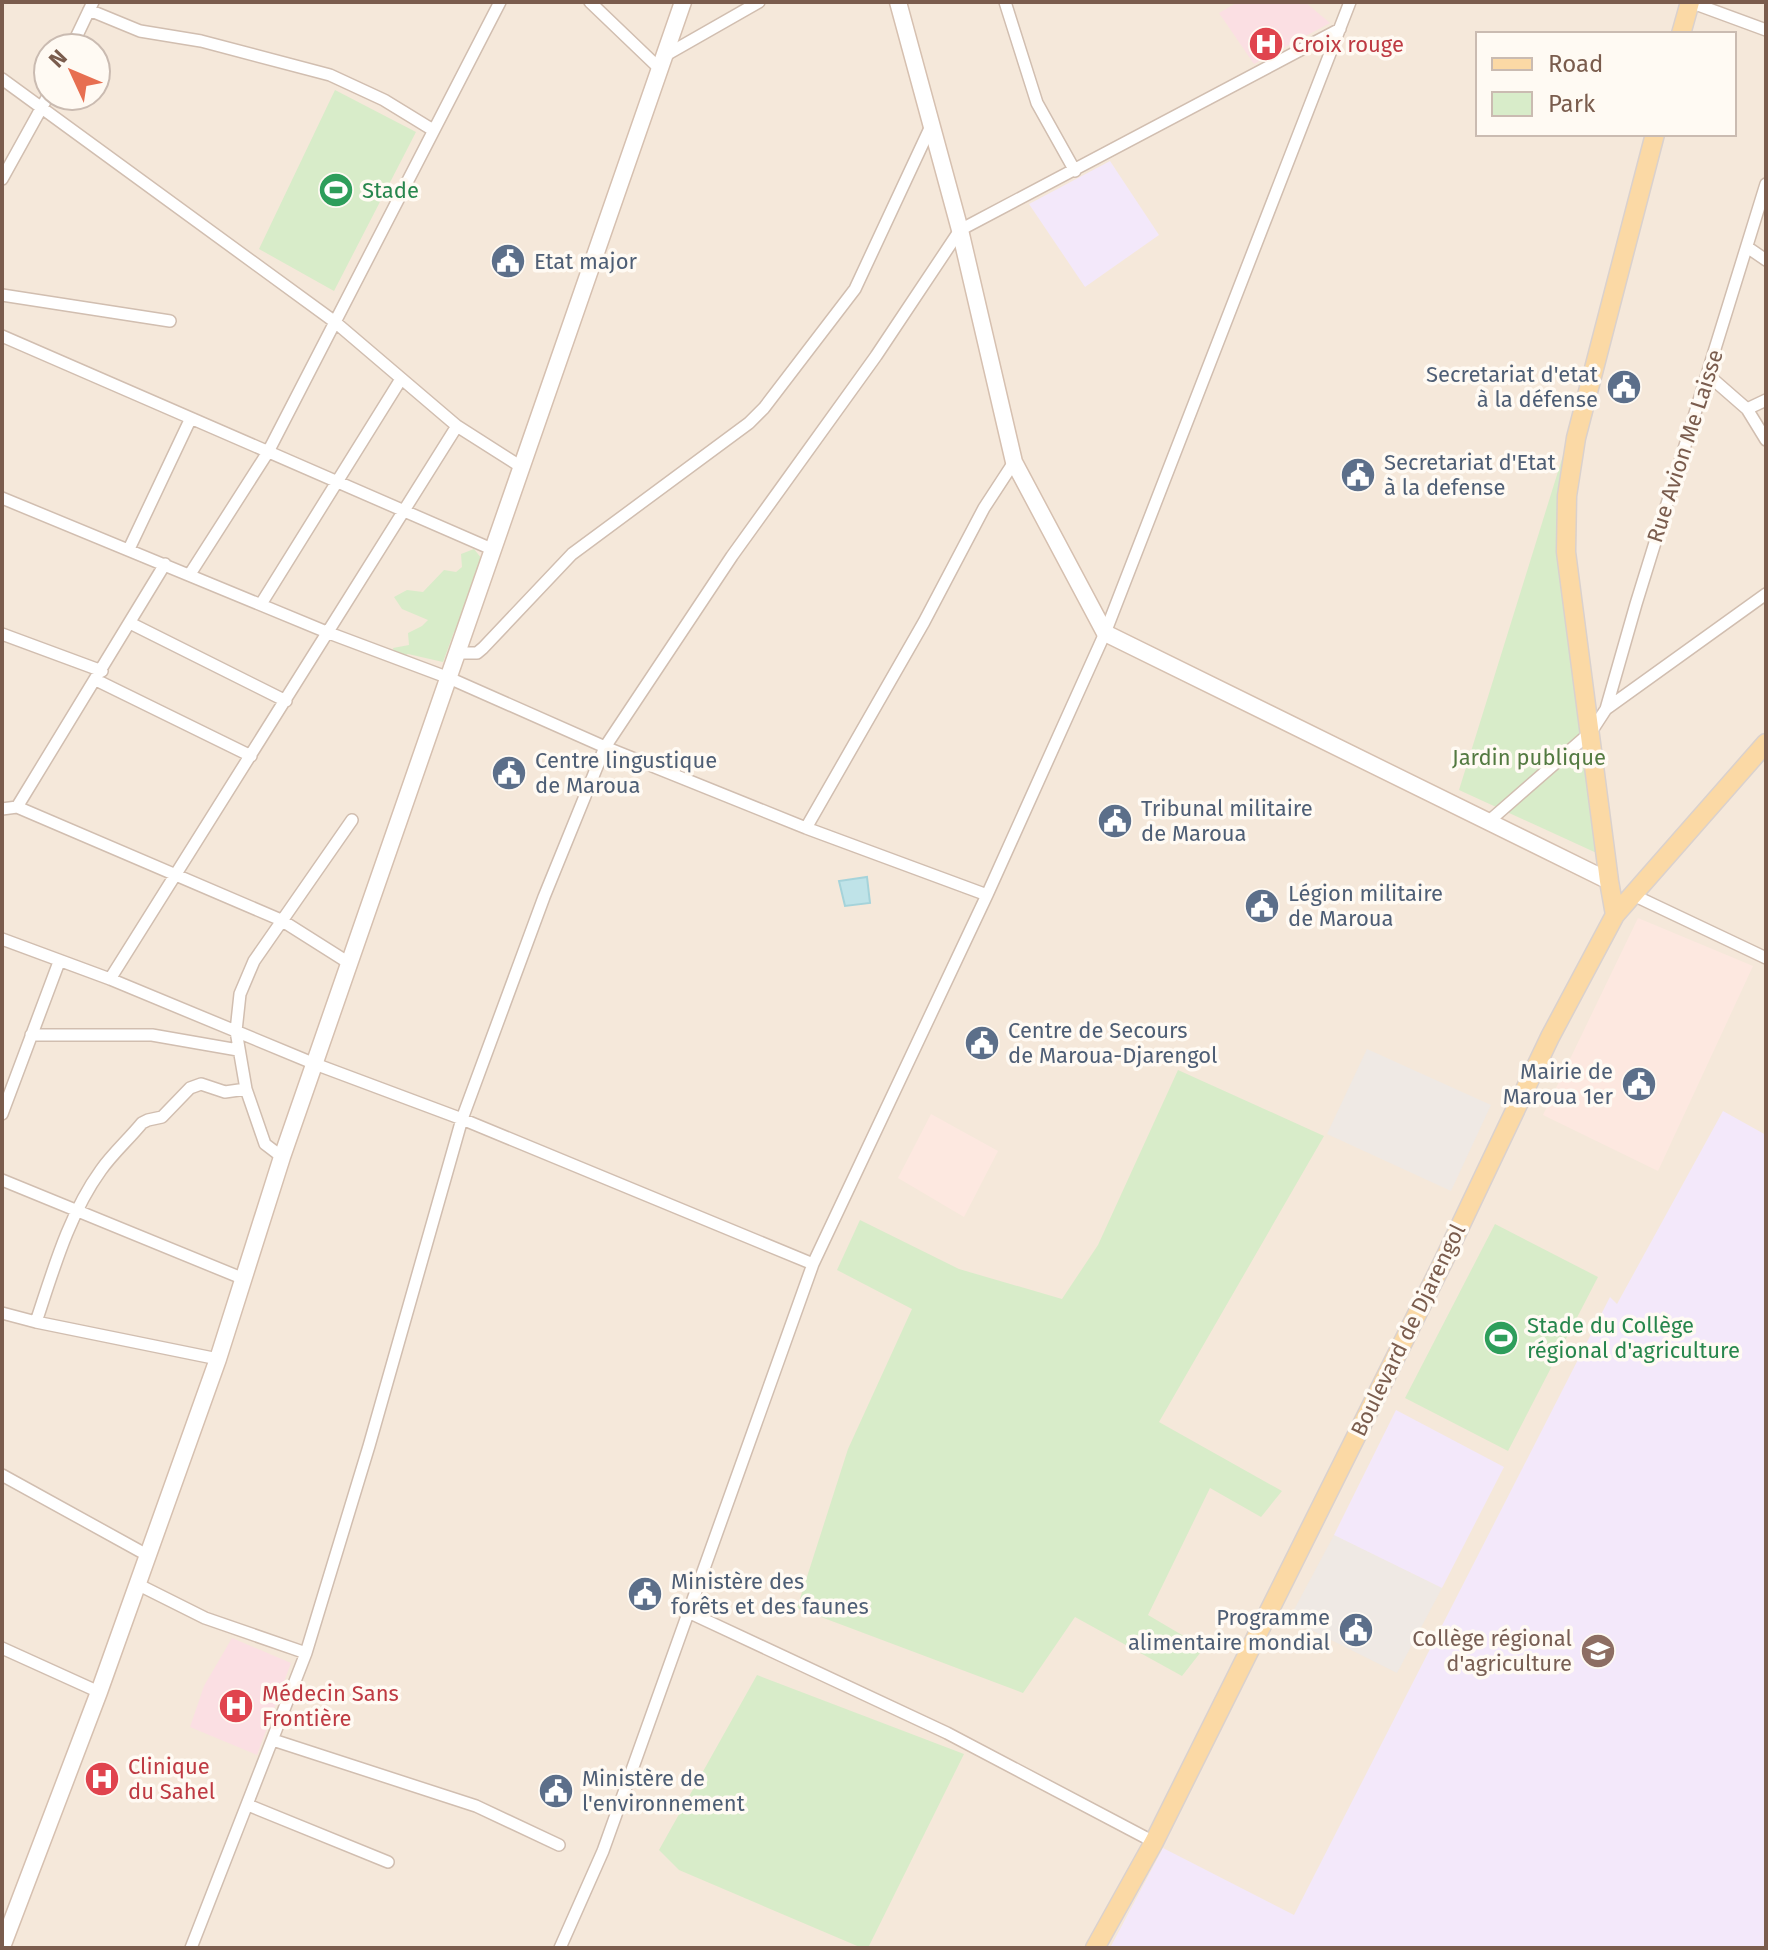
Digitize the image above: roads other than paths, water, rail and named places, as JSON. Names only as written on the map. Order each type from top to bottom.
[{"type":"main road","points":[[1682,32],[1690,2]]},
{"type":"main road","points":[[1615,915],[1566,552],[1567,496],[1576,438],[1654,136]]},
{"type":"main road","name":"Boulevard de Djarengol","points":[[1095,1948],[1154,1842],[1443,1262],[1550,1037],[1615,915],[1766,743]]},
{"type":"street","points":[[190,574],[268,452],[500,2]]},
{"type":"street","points":[[590,2],[663,62]]},
{"type":"street","points":[[2,1947],[99,1692],[218,1359],[282,1157],[683,2]]},
{"type":"street","points":[[663,62],[759,2]]},
{"type":"street","points":[[898,2],[960,230],[1014,462],[1105,633],[1609,881]]},
{"type":"street","points":[[1005,2],[1037,103],[1075,171]]},
{"type":"street","points":[[560,1948],[603,1851],[813,1264],[987,895],[1105,633],[1350,2]]},
{"type":"street","points":[[1690,2],[1766,30]]},
{"type":"street","points":[[79,32],[91,6],[140,31],[201,41],[330,75],[384,100],[433,130]]},
{"type":"street","points":[[191,1948],[306,1653],[369,1446],[462,1119],[544,897],[605,747],[732,556],[876,356],[960,230],[1340,29]]},
{"type":"street","points":[[2,79],[32,101]]},
{"type":"street","points":[[2,179],[40,112]]},
{"type":"street","points":[[47,112],[335,322],[457,426],[523,468]]},
{"type":"street","points":[[458,653],[477,653],[572,554],[749,423],[764,408],[855,289],[931,126]]},
{"type":"street","name":"Rue Avion Me Laisse","points":[[1606,709],[1766,184]]},
{"type":"street","points":[[1747,247],[1766,260]]},
{"type":"street","points":[[2,295],[170,321]]},
{"type":"street","points":[[2,336],[494,550]]},
{"type":"street","points":[[1708,375],[1747,409],[1766,440]]},
{"type":"street","points":[[261,604],[401,379]]},
{"type":"street","points":[[1747,409],[1766,400]]},
{"type":"street","points":[[129,549],[190,420]]},
{"type":"street","points":[[110,979],[457,426]]},
{"type":"street","points":[[806,828],[936,600],[984,508],[1014,462]]},
{"type":"street","points":[[2,498],[329,633],[449,678],[605,747],[806,828],[987,895]]},
{"type":"street","points":[[17,807],[165,564]]},
{"type":"street","points":[[1488,822],[1591,732],[1606,709],[1766,594]]},
{"type":"street","points":[[130,623],[286,701]]},
{"type":"street","points":[[2,634],[99,675],[251,756]]},
{"type":"street","points":[[2,809],[17,807],[281,920],[349,963]]},
{"type":"street","points":[[282,1157],[265,1144],[246,1089],[236,1031],[240,994],[254,961],[352,820]]},
{"type":"street","points":[[1631,894],[1766,958]]},
{"type":"street","points":[[2,939],[462,1119],[813,1264]]},
{"type":"street","points":[[2,1114],[59,962]]},
{"type":"street","points":[[31,1035],[152,1035],[238,1050]]},
{"type":"street","points":[[36,1322],[56,1262],[78,1211],[102,1169],[142,1123],[166,1114],[190,1088],[201,1084],[225,1092],[246,1089]]},
{"type":"street","points":[[2,1180],[244,1279]]},
{"type":"street","points":[[2,1313],[218,1359]]},
{"type":"street","points":[[2,1475],[147,1555]]},
{"type":"street","points":[[137,1584],[205,1618],[306,1653]]},
{"type":"street","points":[[688,1612],[947,1733],[1154,1842]]},
{"type":"street","points":[[2,1648],[99,1692]]},
{"type":"street","points":[[273,1740],[476,1806],[559,1845]]},
{"type":"street","points":[[248,1805],[388,1862]]},
{"type":"water","points":[[867,877],[870,903],[845,906],[839,881]]},
{"type":"place","name":"Croix rouge","points":[[1266,44]]},
{"type":"place","name":"Stade","points":[[336,190]]},
{"type":"place","name":"Etat major","points":[[508,261]]},
{"type":"place","name":"Secretariat d'etat à la défense","points":[[1624,387]]},
{"type":"place","name":"Secretariat d'Etat à la defense","points":[[1358,475]]},
{"type":"place","name":"Centre lingustique de Maroua","points":[[509,773]]},
{"type":"place","name":"Tribunal militaire de Maroua","points":[[1115,821]]},
{"type":"place","name":"Légion militaire de Maroua","points":[[1262,906]]},
{"type":"place","name":"Centre de Secours de Maroua-Djarengol","points":[[982,1043]]},
{"type":"place","name":"Mairie de Maroua 1er","points":[[1639,1084]]},
{"type":"place","name":"Stade du Collège régional d'agriculture","points":[[1501,1338]]},
{"type":"place","name":"Ministère des forêts et des faunes","points":[[645,1594]]},
{"type":"place","name":"Programme alimentaire mondial","points":[[1356,1630]]},
{"type":"place","name":"Collège régional d'agriculture","points":[[1598,1651]]},
{"type":"place","name":"Médecin Sans Frontière","points":[[236,1706]]},
{"type":"place","name":"Clinique du Sahel","points":[[102,1779]]},
{"type":"place","name":"Ministère de l'environnement","points":[[556,1791]]},
{"type":"park label","name":"Jardin publique","points":[[1529,757]]}]
